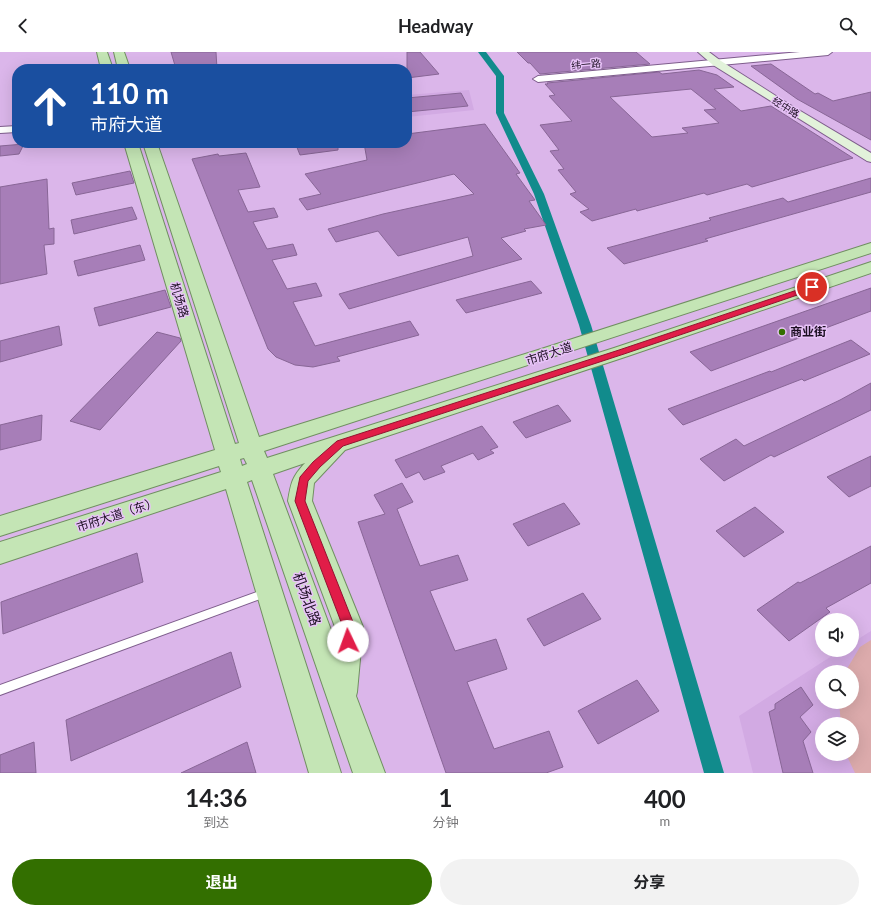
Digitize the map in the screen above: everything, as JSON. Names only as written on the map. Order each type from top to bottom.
[{"type":"main road","points":[[102,52],[106,64]]},
{"type":"main road","points":[[119,52],[123,64]]},
{"type":"main road","name":"经中路","points":[[703,52],[717,63],[871,158]]},
{"type":"main road","name":"机场路","points":[[133,148],[230,466]]},
{"type":"main road","name":"机场路","points":[[152,148],[256,459]]},
{"type":"main road","name":"市府大道","points":[[256,459],[606,336],[871,248]]},
{"type":"main road","name":"市府大道","points":[[230,466],[256,459],[340,443],[622,352],[871,267]]},
{"type":"main road","points":[[340,443],[303,480],[300,501],[349,627],[343,698]]},
{"type":"main road","name":"机场北路","points":[[256,459],[343,698],[368,773]]},
{"type":"main road","points":[[230,466],[325,773]]},
{"type":"main road","name":"市府大道（东）","points":[[0,526],[230,466]]},
{"type":"main road","name":"市府大道（东）","points":[[0,553],[230,466]]},
{"type":"street","name":"纬一路","points":[[538,79],[828,52]]},
{"type":"street","points":[[0,130],[12,129]]},
{"type":"lane","points":[[0,690],[269,592]]},
{"type":"shaded area","points":[[469,90],[474,110],[412,116],[412,95]]},
{"type":"shaded area","points":[[871,631],[871,773],[753,773],[739,716],[815,667],[815,709],[859,709],[859,665],[818,665],[830,657],[859,657],[859,639]]},
{"type":"shaded area","points":[[871,640],[871,773],[855,773],[849,761],[859,761],[859,717],[840,717],[840,709],[859,709],[859,665],[849,665],[854,657],[859,657],[860,647]]},
{"type":"building","points":[[171,52],[216,52],[217,64],[175,64]]},
{"type":"building","points":[[407,52],[420,52],[439,74],[412,77],[412,64],[407,64]]},
{"type":"building","points":[[517,52],[636,52],[650,64],[540,74]]},
{"type":"building","points":[[771,64],[815,94],[818,93],[833,101],[871,92],[871,140],[797,99],[751,66]]},
{"type":"building","points":[[699,70],[717,75],[734,87],[714,89],[741,111],[771,106],[853,158],[752,187],[747,184],[707,195],[704,193],[637,211],[636,209],[592,221],[580,212],[589,209],[570,194],[576,192],[558,170],[564,169],[550,151],[559,150],[540,125],[572,121],[549,96],[555,95],[545,84],[659,72],[662,74]],"holes":[[[691,89],[716,109],[704,110],[719,123],[682,128],[688,133],[652,137],[610,97]]]},
{"type":"building","points":[[461,93],[468,106],[412,112],[412,98]]},
{"type":"building","points":[[485,124],[520,173],[516,174],[535,200],[529,201],[546,225],[524,229],[526,231],[501,238],[522,259],[349,309],[339,294],[473,256],[468,237],[398,256],[378,231],[336,242],[328,229],[383,214],[474,194],[454,174],[307,210],[299,199],[321,194],[305,174],[367,160],[365,148],[412,148],[412,133]]},
{"type":"building","points":[[12,145],[12,148],[22,148],[19,154],[0,156],[0,146]]},
{"type":"building","points":[[297,148],[338,148],[338,150],[300,155]]},
{"type":"building","points":[[246,153],[260,187],[238,190],[248,212],[274,208],[278,217],[253,222],[267,249],[293,244],[297,255],[272,260],[287,289],[316,283],[322,296],[293,302],[315,346],[410,321],[419,335],[337,357],[340,361],[313,367],[295,365],[276,357],[268,349],[192,159],[218,154],[219,156]]},
{"type":"building","points":[[130,171],[134,183],[76,195],[72,183]]},
{"type":"building","points":[[871,178],[871,192],[705,239],[708,241],[624,264],[607,248],[711,220],[709,218],[783,198],[788,202]]},
{"type":"building","points":[[47,179],[49,229],[54,228],[54,244],[44,245],[47,274],[0,284],[0,187]]},
{"type":"building","points":[[132,207],[137,219],[74,234],[71,220]]},
{"type":"building","points":[[140,245],[145,260],[78,276],[74,261]]},
{"type":"building","points":[[531,281],[542,293],[466,313],[456,300]]},
{"type":"building","name":"商业街","points":[[871,288],[871,311],[711,371],[690,352]]},
{"type":"building","points":[[165,290],[171,307],[99,326],[94,308]]},
{"type":"building","points":[[59,326],[62,345],[0,362],[0,341]]},
{"type":"building","points":[[157,332],[180,338],[181,341],[100,430],[70,421]]},
{"type":"building","points":[[851,340],[870,354],[804,381],[802,379],[683,425],[668,409],[770,371],[771,372]]},
{"type":"building","points":[[871,383],[871,410],[774,457],[771,455],[724,481],[700,459],[736,439],[744,446],[840,400]]},
{"type":"building","points":[[558,405],[571,421],[526,438],[513,422]]},
{"type":"building","points":[[42,415],[41,440],[0,450],[0,425]]},
{"type":"building","points":[[482,426],[498,447],[490,450],[494,453],[478,460],[473,453],[441,466],[445,472],[424,480],[419,472],[406,478],[395,460]]},
{"type":"building","points":[[871,456],[871,486],[849,497],[827,477]]},
{"type":"building","points":[[402,483],[413,502],[397,509],[420,566],[458,555],[468,580],[430,591],[455,651],[496,639],[507,669],[467,682],[494,749],[549,731],[563,767],[546,773],[446,773],[358,522],[385,514],[374,495]]},
{"type":"building","points":[[564,503],[580,524],[528,546],[513,524]]},
{"type":"building","points":[[755,507],[784,532],[744,557],[716,531]]},
{"type":"building","points":[[871,546],[871,583],[826,608],[830,612],[829,613],[815,613],[815,623],[789,641],[757,610],[798,582],[800,583]]},
{"type":"building","points":[[137,553],[143,582],[3,634],[1,602]]},
{"type":"building","points":[[583,593],[601,619],[544,646],[527,619]]},
{"type":"building","points":[[231,652],[241,687],[71,761],[66,720]]},
{"type":"building","points":[[637,680],[659,711],[598,744],[578,711]]},
{"type":"building","points":[[801,687],[813,705],[800,717],[811,732],[803,741],[813,773],[783,773],[769,712],[775,709],[775,704]]},
{"type":"building","points":[[34,742],[36,773],[0,773],[0,755]]},
{"type":"building","points":[[247,742],[256,773],[181,773]]},
{"type":"waterway","points":[[482,52],[500,76],[500,113],[539,194],[585,325],[714,773]]},
{"type":"place","name":"商业街","points":[[782,332]]},
{"type":"route","points":[[348,641],[349,627],[300,501],[303,480],[340,443],[622,352],[812,287]]}]
